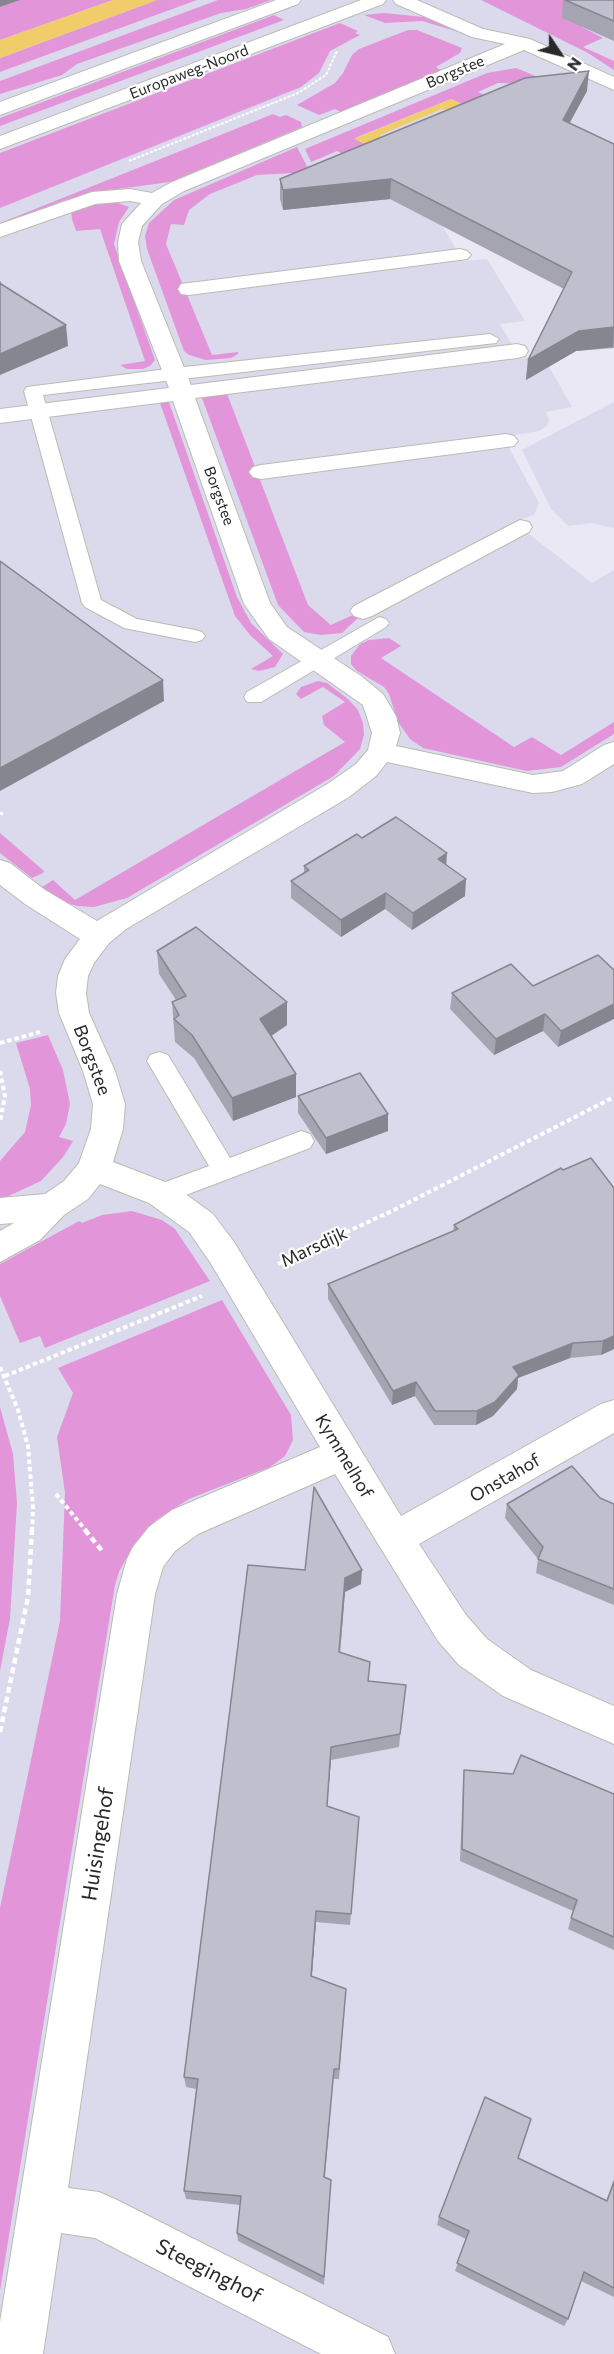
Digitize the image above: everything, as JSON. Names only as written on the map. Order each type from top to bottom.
[{"type":"street","name":"Europaweg-Noord","points":[[0,109],[292,0]]},
{"type":"street","name":"Europaweg-Noord","points":[[0,143],[377,0]]},
{"type":"street","name":"Borgstee","points":[[402,0],[478,33],[524,43],[614,84]]},
{"type":"street","name":"Borgstee","points":[[485,15],[505,25],[524,43]]},
{"type":"street","name":"Borgstee","points":[[0,1248],[28,1231],[51,1206],[76,1190],[93,1168],[107,1129],[109,1104],[99,1071],[74,1013],[71,993],[73,976],[80,959],[98,936],[115,922],[339,790],[366,770],[381,752],[386,733],[382,716],[374,700],[278,633],[257,604],[179,383],[130,261],[128,242],[132,224],[155,200],[177,187],[524,43]]},
{"type":"street","points":[[0,231],[92,198],[130,195],[155,200]]},
{"type":"street","points":[[189,289],[460,255]]},
{"type":"street","points":[[0,416],[38,411],[179,383],[517,351]]},
{"type":"street","points":[[261,472],[506,441]]},
{"type":"street","points":[[371,617],[520,526]]},
{"type":"street","points":[[381,752],[533,784],[572,777],[614,751]]},
{"type":"street","points":[[0,870],[35,897],[98,936]]},
{"type":"street","name":"Kymmelhof","points":[[93,1168],[161,1194],[201,1223],[394,1539],[452,1628],[473,1652],[517,1683],[614,1725]]},
{"type":"street","name":"Borgstee","points":[[0,1211],[51,1206]]},
{"type":"street","name":"Onstahof","points":[[394,1539],[614,1415]]},
{"type":"street","name":"Huisingehof","points":[[19,2354],[136,1594],[146,1559],[162,1539],[185,1522],[343,1454]]},
{"type":"street","name":"Steeginghof","points":[[42,2208],[99,2215],[370,2354]]},
{"type":"lane","points":[[179,383],[490,339]]},
{"type":"lane","points":[[38,411],[92,603],[131,624],[195,636]]},
{"type":"lane","points":[[254,697],[318,660],[371,617]]},
{"type":"lane","points":[[159,1061],[225,1171]]},
{"type":"lane","points":[[161,1194],[301,1141]]},
{"type":"path","points":[[121,165],[298,93],[326,75],[339,50]]},
{"type":"path","points":[[0,1071],[5,1096],[3,1116],[0,1121]]},
{"type":"path","name":"Marsdijk","points":[[5,1376],[238,1281],[394,1210],[614,1097]]},
{"type":"path","points":[[0,1367],[28,1446],[33,1508],[28,1597],[0,1732]]},
{"type":"path","points":[[56,1494],[136,1594]]},
{"type":"shaded area","points":[[19,0],[113,0],[0,40],[0,7]]},
{"type":"shaded area","points":[[113,0],[157,0],[0,58],[0,40]]},
{"type":"shaded area","points":[[157,0],[197,0],[0,72],[0,58]]},
{"type":"shaded area","points":[[218,0],[271,0],[246,9],[221,13],[77,64],[62,75],[0,94],[0,81]]},
{"type":"shaded area","points":[[481,0],[605,0],[582,27],[603,38],[583,47],[614,61],[614,70],[588,53]]},
{"type":"shaded area","points":[[384,13],[424,17],[462,33],[422,21],[385,23],[364,15]]},
{"type":"shaded area","points":[[274,15],[284,20],[0,126],[0,118]]},
{"type":"shaded area","points":[[340,23],[358,31],[355,33],[360,35],[330,51],[319,73],[301,87],[0,208],[0,153]]},
{"type":"shaded area","points":[[408,30],[417,30],[462,48],[460,53],[436,67],[442,71],[341,112],[335,109],[319,115],[297,105],[335,83],[352,55],[359,49]]},
{"type":"shaded area","points":[[516,68],[545,80],[537,84],[498,83],[478,92],[505,105],[483,114],[451,99],[355,138],[387,155],[365,165],[337,151],[311,162],[305,149],[487,73]]},
{"type":"shaded area","points":[[451,99],[483,114],[442,109],[380,135],[387,155],[354,139]]},
{"type":"shaded area","points":[[273,114],[280,117],[286,115],[301,122],[302,127],[170,182],[95,192],[62,201],[0,226],[0,223]]},
{"type":"shaded area","points":[[297,147],[310,172],[257,175],[210,194],[189,210],[184,225],[171,224],[166,244],[212,355],[238,352],[231,358],[206,360],[189,355],[184,351],[147,249],[145,236],[149,223],[174,200]]},
{"type":"shaded area","points":[[113,201],[129,207],[119,222],[114,244],[155,360],[143,369],[127,369],[120,365],[145,361],[100,229],[76,231],[72,219],[71,210]]},
{"type":"shaded area","points":[[442,225],[589,302],[548,336],[535,343],[564,358],[576,351],[614,348],[614,402],[522,450],[551,509],[568,526],[591,523],[614,528],[614,570],[592,583],[520,527],[519,520],[534,515],[539,503],[503,437],[539,431],[547,426],[549,419],[546,412],[572,407],[543,356],[520,358],[500,324],[525,321],[487,259],[463,261]]},
{"type":"shaded area","points":[[226,391],[308,605],[331,625],[357,613],[359,617],[342,633],[321,635],[304,632],[278,605],[202,398]]},
{"type":"shaded area","points":[[169,402],[237,597],[251,623],[283,654],[275,667],[259,671],[251,669],[273,656],[250,635],[235,616],[160,403]]},
{"type":"shaded area","points":[[389,638],[401,646],[381,658],[514,747],[532,737],[561,755],[614,722],[614,734],[561,767],[527,771],[423,748],[410,739],[398,722],[389,694],[384,687],[357,671],[351,664],[351,656],[360,644],[369,640]]},
{"type":"shaded area","points":[[318,681],[327,683],[348,699],[358,710],[363,723],[364,735],[360,749],[334,776],[127,898],[94,907],[77,906],[61,901],[42,887],[53,880],[75,900],[345,742],[324,725],[322,716],[345,702],[323,687],[301,699],[296,694],[301,687]]},
{"type":"shaded area","points":[[0,833],[44,871],[43,873],[32,878],[0,853]]},
{"type":"shaded area","points":[[48,1035],[63,1070],[70,1104],[66,1124],[59,1137],[73,1141],[64,1156],[41,1181],[0,1200],[0,1161],[25,1132],[31,1105],[30,1089],[16,1043]]},
{"type":"shaded area","points":[[132,1211],[162,1220],[175,1229],[210,1281],[45,1348],[40,1336],[20,1343],[0,1296],[0,1264],[79,1221],[82,1223],[102,1215]]},
{"type":"shaded area","points":[[222,1300],[291,1415],[293,1440],[285,1456],[270,1467],[189,1499],[156,1520],[134,1544],[119,1572],[115,1585],[0,2291],[0,1908],[60,1621],[65,1493],[57,1437],[73,1393],[58,1368]]},
{"type":"shaded area","points":[[0,1407],[13,1454],[17,1503],[10,1619],[0,1671]]},
{"type":"building","points":[[565,0],[614,0],[614,21]]},
{"type":"building","points":[[589,71],[563,120],[614,144],[614,327],[579,331],[528,360],[572,272],[391,179],[283,190],[280,179],[525,78]]},
{"type":"building","points":[[0,282],[1,284],[66,325],[0,354]]},
{"type":"building","points":[[0,561],[163,680],[0,768]]},
{"type":"building","points":[[396,817],[447,853],[438,859],[466,879],[413,913],[386,893],[341,920],[291,881],[309,870],[304,866],[357,834],[362,838]]},
{"type":"building","points":[[196,927],[287,1002],[260,1019],[296,1074],[232,1098],[192,1035],[174,1019],[179,1015],[172,1002],[186,996],[157,951]]},
{"type":"building","points":[[598,955],[614,970],[614,1004],[561,1031],[545,1014],[496,1039],[452,993],[511,964],[533,986]]},
{"type":"building","points":[[360,1073],[388,1114],[326,1138],[298,1096]]},
{"type":"building","points":[[591,1158],[614,1188],[614,1336],[603,1341],[573,1343],[513,1367],[519,1375],[495,1402],[477,1411],[435,1411],[416,1382],[393,1391],[328,1284],[458,1229],[454,1225],[561,1168],[563,1170]]},
{"type":"building","points":[[572,1466],[600,1498],[614,1504],[614,1589],[538,1559],[543,1547],[507,1504]]},
{"type":"building","points":[[314,1487],[362,1570],[345,1578],[339,1652],[370,1662],[368,1681],[406,1685],[400,1734],[331,1747],[327,1806],[359,1817],[351,1914],[316,1911],[311,1976],[346,1989],[339,2069],[334,2069],[324,2177],[331,2180],[324,2277],[237,2233],[241,2196],[184,2191],[198,2079],[184,2077],[248,1565],[305,1570]]},
{"type":"building","points":[[521,1755],[614,1794],[614,1937],[571,1918],[577,1900],[462,1849],[464,1770],[513,1774]]},
{"type":"building","points":[[485,2097],[531,2119],[518,2158],[607,2201],[614,2182],[614,2288],[584,2272],[568,2319],[457,2263],[469,2231],[439,2217]]}]
